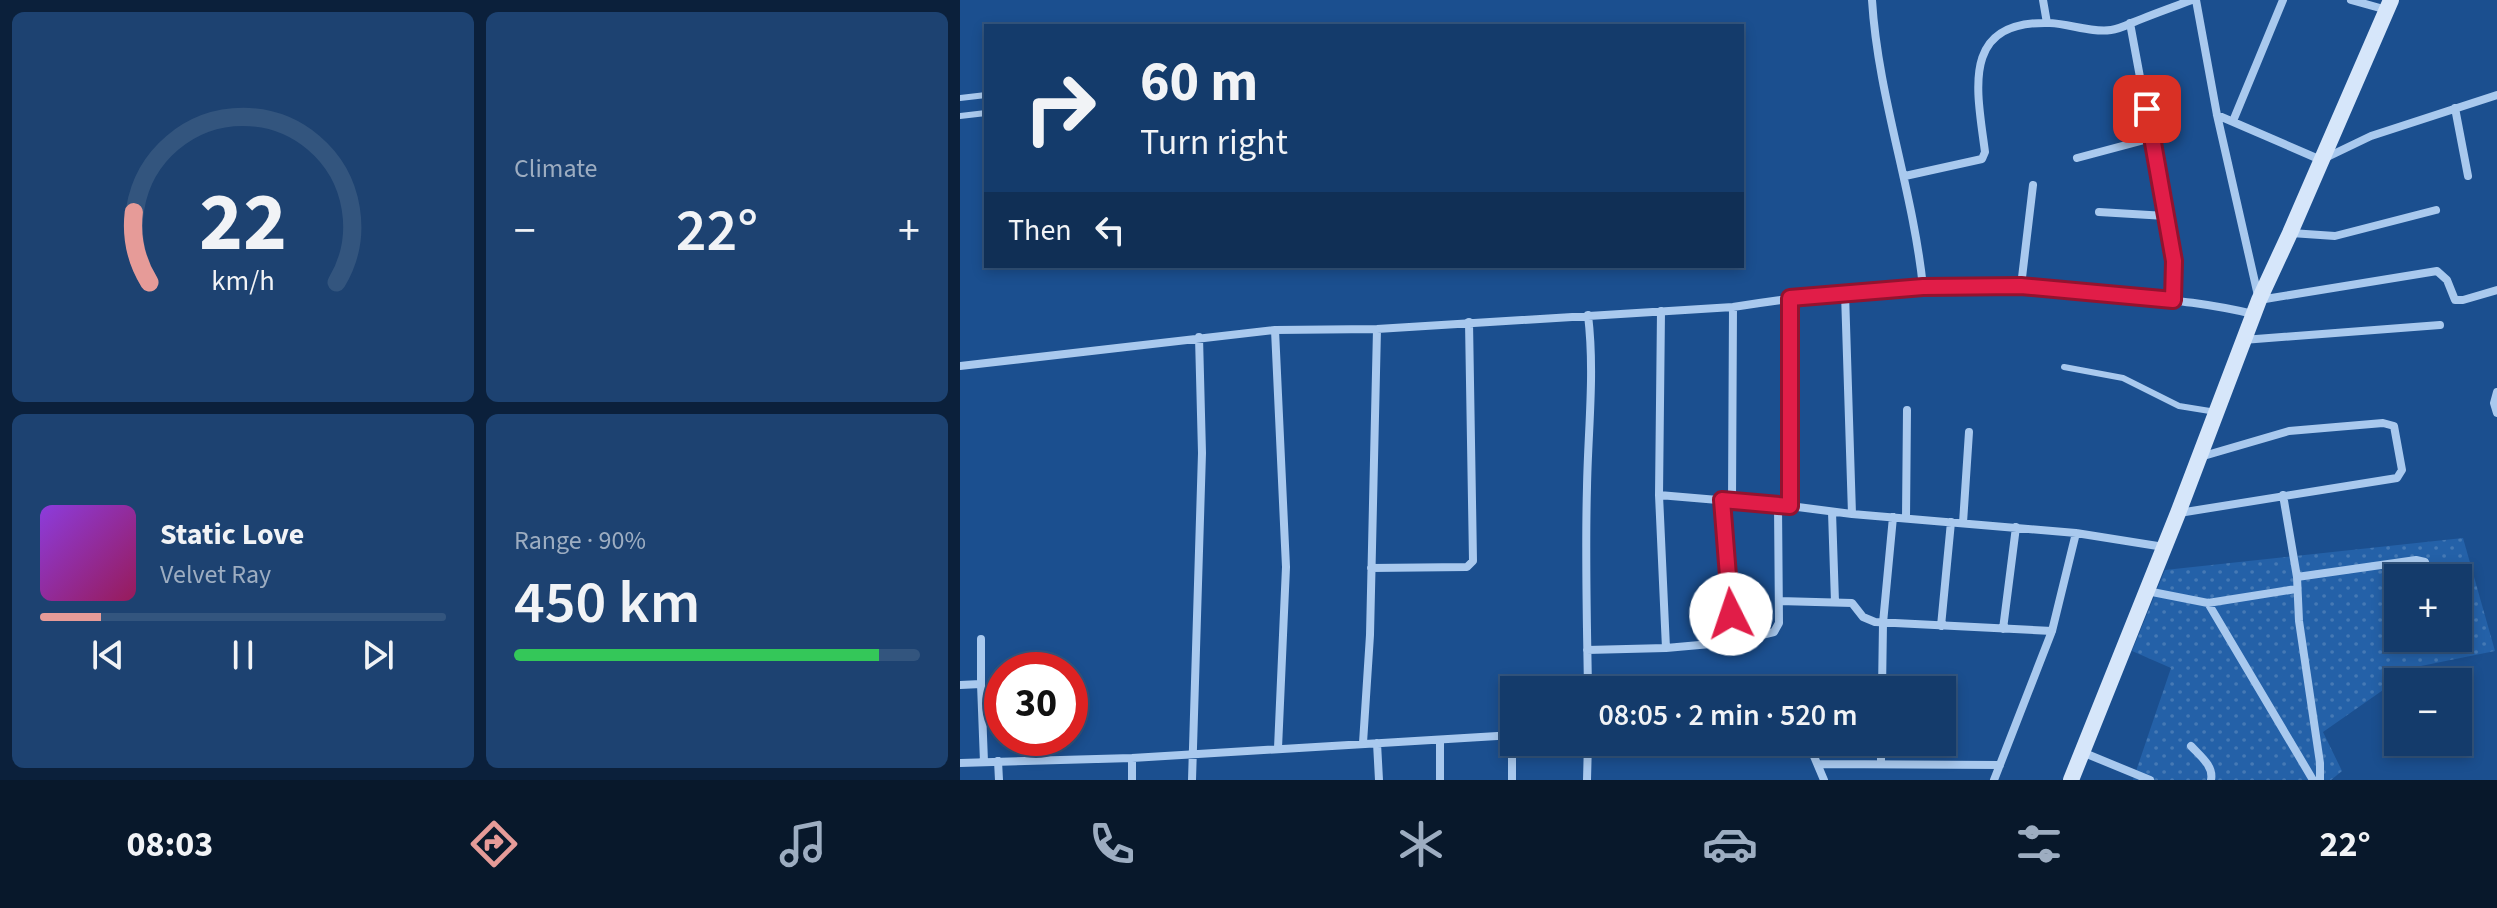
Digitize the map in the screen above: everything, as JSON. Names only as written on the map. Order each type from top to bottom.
[{"type":"street","points":[[1872,0],[1883,82],[1918,241],[1923,287]]},
{"type":"street","points":[[2043,0],[2047,23]]},
{"type":"street","points":[[1905,176],[1982,159],[1985,152],[1978,78],[1986,47],[1996,35],[2006,30],[2047,23],[2114,30],[2194,0],[2256,307]]},
{"type":"street","points":[[2233,121],[2283,0]]},
{"type":"street","points":[[2071,780],[2256,307],[2389,5],[2351,0]]},
{"type":"street","points":[[2130,23],[2174,261],[2173,300]]},
{"type":"street","points":[[2217,115],[2321,160],[2371,136],[2497,95]]},
{"type":"street","points":[[2455,108],[2468,176]]},
{"type":"street","points":[[2077,158],[2152,138]]},
{"type":"street","points":[[2021,286],[2033,185]]},
{"type":"street","points":[[2290,233],[2335,236],[2436,210]]},
{"type":"street","points":[[2099,212],[2166,216]]},
{"type":"street","points":[[960,366],[1275,330],[1377,329],[1733,307],[1790,298],[1923,287],[2021,286],[2223,307],[2256,307],[2437,271],[2447,280],[2455,300],[2497,290]]},
{"type":"street","points":[[1845,293],[1852,514]]},
{"type":"street","points":[[1790,298],[1790,506]]},
{"type":"street","points":[[1733,307],[1727,500],[1733,642]]},
{"type":"street","points":[[1661,311],[1659,495],[1666,648]]},
{"type":"street","points":[[1588,315],[1592,343],[1592,392],[1585,569],[1588,676]]},
{"type":"street","points":[[1371,568],[1467,567],[1473,561],[1469,322]]},
{"type":"street","points":[[2243,340],[2440,325]]},
{"type":"street","points":[[1363,743],[1370,635],[1377,329]]},
{"type":"street","points":[[1275,330],[1286,567],[1278,748]]},
{"type":"street","points":[[1192,780],[1202,453],[1199,337]]},
{"type":"street","points":[[2497,392],[2494,403],[2497,413]]},
{"type":"street","points":[[1906,518],[1907,410]]},
{"type":"street","points":[[2178,513],[2397,478],[2402,470],[2394,426],[2383,423],[2289,431],[2199,458]]},
{"type":"street","points":[[1963,523],[1969,432]]},
{"type":"street","points":[[1659,495],[2076,533],[2164,547]]},
{"type":"street","points":[[2283,495],[2297,577],[2320,780]]},
{"type":"street","points":[[1587,650],[1733,642],[1774,632],[1779,623],[1778,505]]},
{"type":"street","points":[[1832,512],[1835,602]]},
{"type":"street","points":[[1882,676],[1883,623],[1893,517]]},
{"type":"street","points":[[1941,626],[1951,522]]},
{"type":"street","points":[[2003,629],[2016,527]]},
{"type":"street","points":[[1994,780],[2052,631],[2076,533]]},
{"type":"street","points":[[2388,564],[2416,560],[2426,564]]},
{"type":"street","points":[[2297,577],[2384,565]]},
{"type":"street","points":[[2146,591],[2208,603],[2296,589]]},
{"type":"street","points":[[1779,601],[1852,603],[1866,619],[1883,623],[2052,631]]},
{"type":"street","points":[[2208,603],[2313,780]]},
{"type":"street","points":[[981,639],[984,762]]},
{"type":"street","points":[[960,685],[981,684]]},
{"type":"street","points":[[960,763],[1132,758],[1500,736]]},
{"type":"street","points":[[1440,740],[1440,780]]},
{"type":"street","points":[[1377,743],[1379,780]]},
{"type":"street","points":[[2191,746],[2210,767],[2211,780]]},
{"type":"street","points":[[2081,752],[2150,780]]},
{"type":"street","points":[[1512,780],[1513,756]]},
{"type":"street","points":[[1587,780],[1588,756]]},
{"type":"street","points":[[1814,756],[1824,780]]},
{"type":"street","points":[[1881,756],[1881,764]]},
{"type":"street","points":[[1132,758],[1132,780]]},
{"type":"street","points":[[998,761],[999,780]]},
{"type":"street","points":[[1819,764],[2000,765]]},
{"type":"lane","points":[[960,98],[984,95]]},
{"type":"lane","points":[[960,116],[984,113]]},
{"type":"lane","points":[[2064,367],[2123,378],[2179,406],[2216,412]]},
{"type":"shaded area","points":[[2463,538],[2470,564],[2384,564],[2384,652],[2472,652],[2472,570],[2495,651],[2415,668],[2384,668],[2384,689],[2323,732],[2342,771],[2331,780],[2133,780],[2171,668],[2132,651],[2165,570]]},
{"type":"route","points":[[1731,614],[1722,500],[1790,506],[1790,298],[1923,287],[2021,286],[2173,300],[2174,261],[2147,109]]}]
